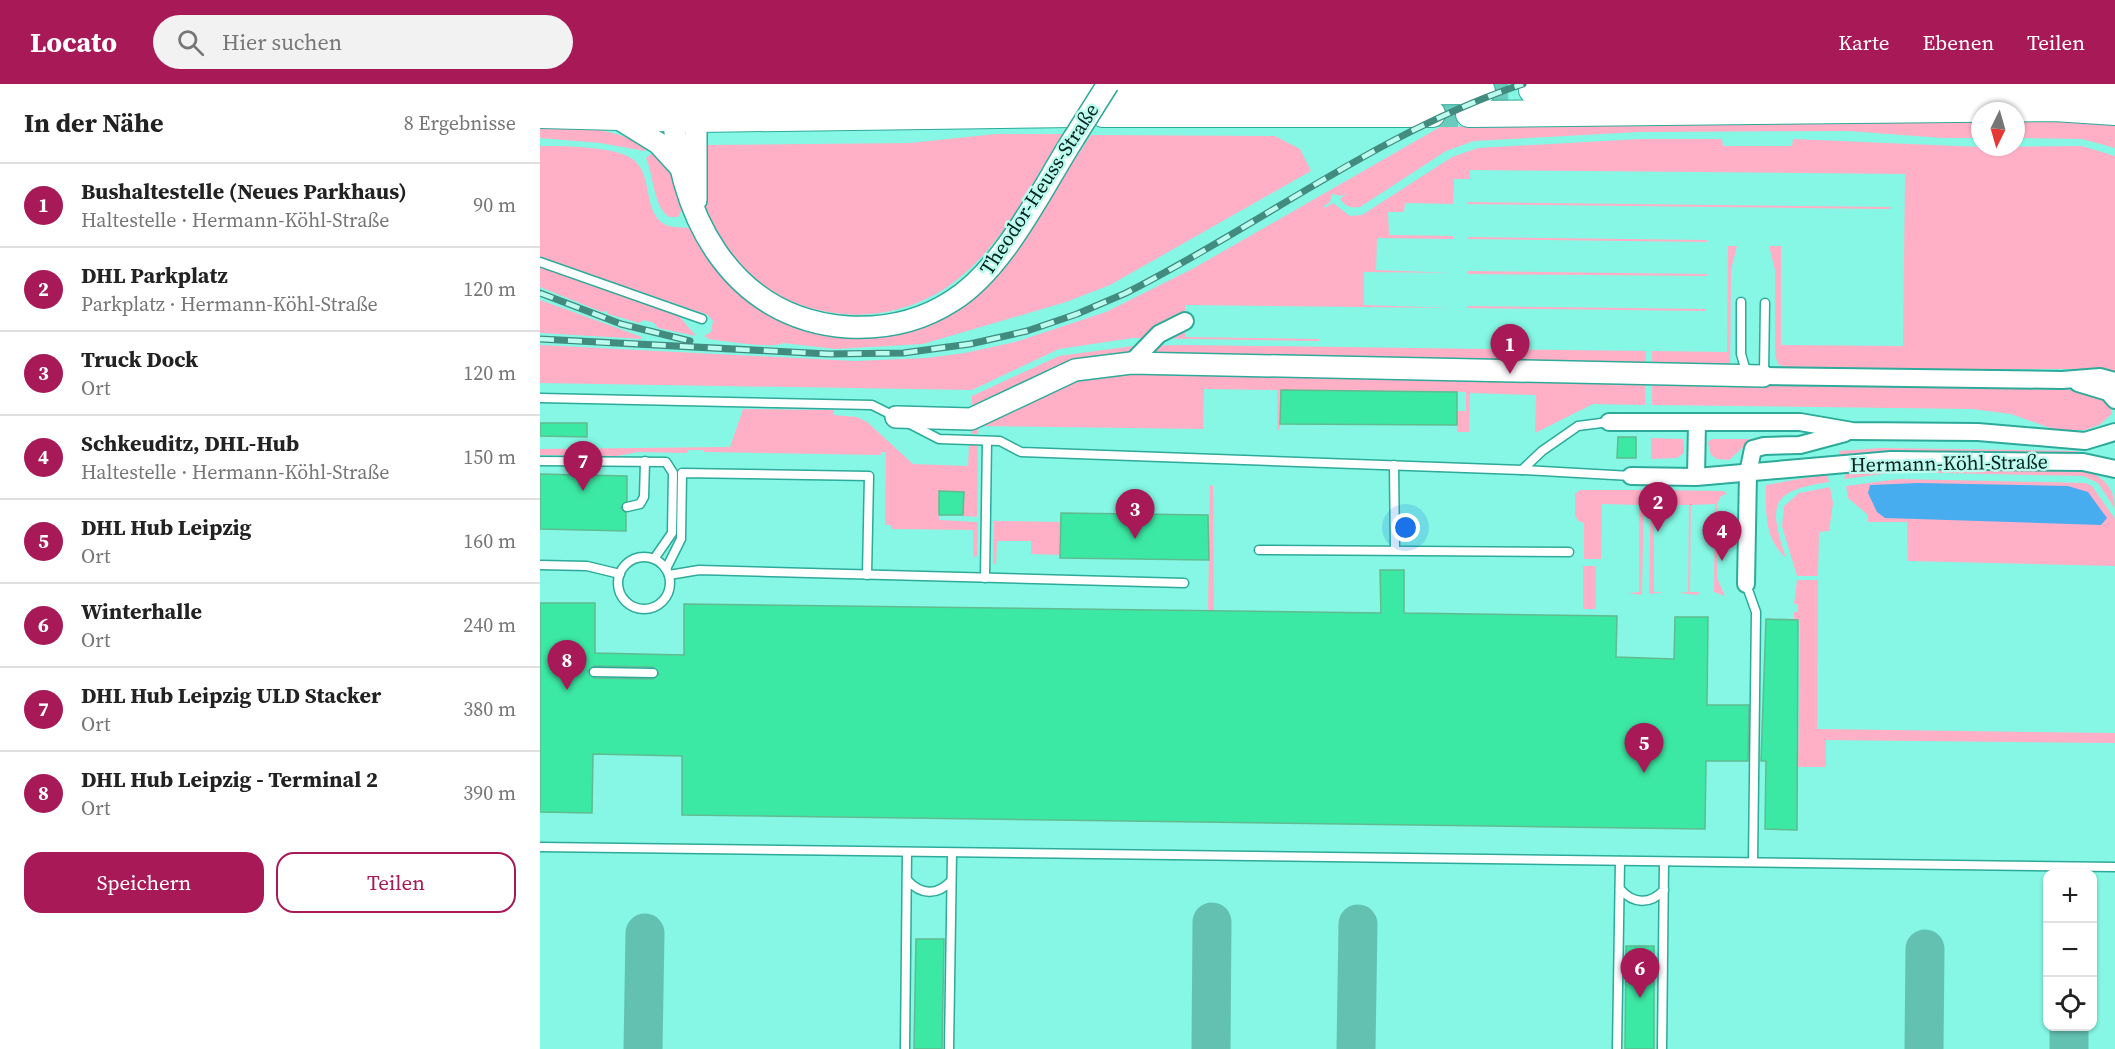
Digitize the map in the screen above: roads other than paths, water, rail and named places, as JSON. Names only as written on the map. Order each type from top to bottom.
[{"type":"main road","points":[[1532,90],[2115,89]]},
{"type":"main road","points":[[540,115],[685,118],[1094,106],[1482,91]]},
{"type":"main road","points":[[540,93],[685,92],[1094,106],[1432,114]]},
{"type":"main road","points":[[1469,114],[2054,108],[2115,112]]},
{"type":"street","name":"Theodor-Heuss-Straße","points":[[685,92],[685,118],[679,167],[698,218],[718,256],[767,302],[801,318],[829,326],[864,328],[893,325],[922,317],[952,301],[978,281],[1000,255],[1094,106]]},
{"type":"street","points":[[616,117],[658,143],[679,167]]},
{"type":"street","name":"Theodor-Heuss-Straße","points":[[685,118],[698,218]]},
{"type":"street","points":[[1131,363],[1159,334],[1185,321]]},
{"type":"street","points":[[896,417],[971,419],[1075,370],[1131,363],[1764,376],[2062,380],[2100,377],[2115,381]]},
{"type":"street","points":[[2062,380],[2108,392],[2115,400]]},
{"type":"street","name":"Hermann-Köhl-Straße","points":[[1609,422],[1800,422],[1852,431],[1978,432],[2085,441],[2115,432]]},
{"type":"street","points":[[1696,477],[1697,422]]},
{"type":"street","name":"Hermann-Köhl-Straße","points":[[1746,584],[1748,473],[1753,449],[1764,446],[1800,446],[1852,431]]},
{"type":"street","name":"Hermann-Köhl-Straße","points":[[1631,476],[1696,477],[1891,460],[2083,462],[2115,469]]},
{"type":"lane","points":[[540,262],[702,319]]},
{"type":"lane","points":[[1741,302],[1741,354],[1746,371],[1764,376],[1765,303]]},
{"type":"lane","points":[[540,398],[872,405],[939,440],[1000,441],[1022,452],[1631,476]]},
{"type":"lane","points":[[1522,470],[1542,451],[1578,426],[1609,422]]},
{"type":"lane","points":[[985,578],[987,441]]},
{"type":"lane","points":[[540,461],[666,462],[673,473],[672,533],[654,559]]},
{"type":"lane","points":[[627,507],[640,504],[644,497],[645,461]]},
{"type":"lane","points":[[1394,465],[1395,550]]},
{"type":"lane","points":[[867,575],[869,476],[682,473],[681,539],[668,572],[669,590],[666,597],[653,607],[645,609],[636,607],[623,597],[618,582],[624,567],[638,558],[654,559],[668,572],[699,570],[867,575],[1184,583]]},
{"type":"lane","points":[[1259,550],[1569,552]]},
{"type":"lane","points":[[540,565],[587,566],[620,574]]},
{"type":"lane","points":[[1746,584],[1756,612],[1753,862]]},
{"type":"lane","points":[[594,672],[653,673]]},
{"type":"lane","points":[[540,847],[2115,867]]},
{"type":"lane","points":[[905,1049],[907,852]]},
{"type":"lane","points":[[949,1049],[952,853]]},
{"type":"lane","points":[[1617,1049],[1620,861]]},
{"type":"lane","points":[[1662,1049],[1664,862]]},
{"type":"lane","points":[[907,880],[916,889],[929,892],[943,890],[951,881]]},
{"type":"lane","points":[[1620,889],[1628,898],[1642,901],[1655,899],[1664,890]]},
{"type":"water","points":[[1919,483],[2068,486],[2088,492],[2107,518],[2101,525],[1885,518],[1877,512],[1868,493],[1870,485]]},
{"type":"tunnel","points":[[1482,91],[1532,90]]},
{"type":"tunnel","points":[[1432,114],[1469,114]]},
{"type":"railway","points":[[540,339],[829,354],[903,353],[970,344],[1027,331],[1077,314],[1126,293],[1224,239],[1370,153],[1420,127],[1523,84]]},
{"type":"railway","points":[[540,293],[621,324],[690,341]]},
{"type":"place","name":"Bushaltestelle (Neues Parkhaus)","points":[[1510,374]]},
{"type":"place","name":"DHL Hub Leipzig ULD Stacker","points":[[583,491]]},
{"type":"place","name":"DHL Parkplatz","points":[[1658,532]]},
{"type":"place","name":"Truck Dock","points":[[1135,539]]},
{"type":"place","name":"Schkeuditz, DHL-Hub","points":[[1722,561]]},
{"type":"place","name":"DHL Hub Leipzig - Terminal 2","points":[[567,690]]},
{"type":"place","name":"DHL Hub Leipzig","points":[[1644,773]]},
{"type":"place","name":"Winterhalle","points":[[1640,998]]}]
